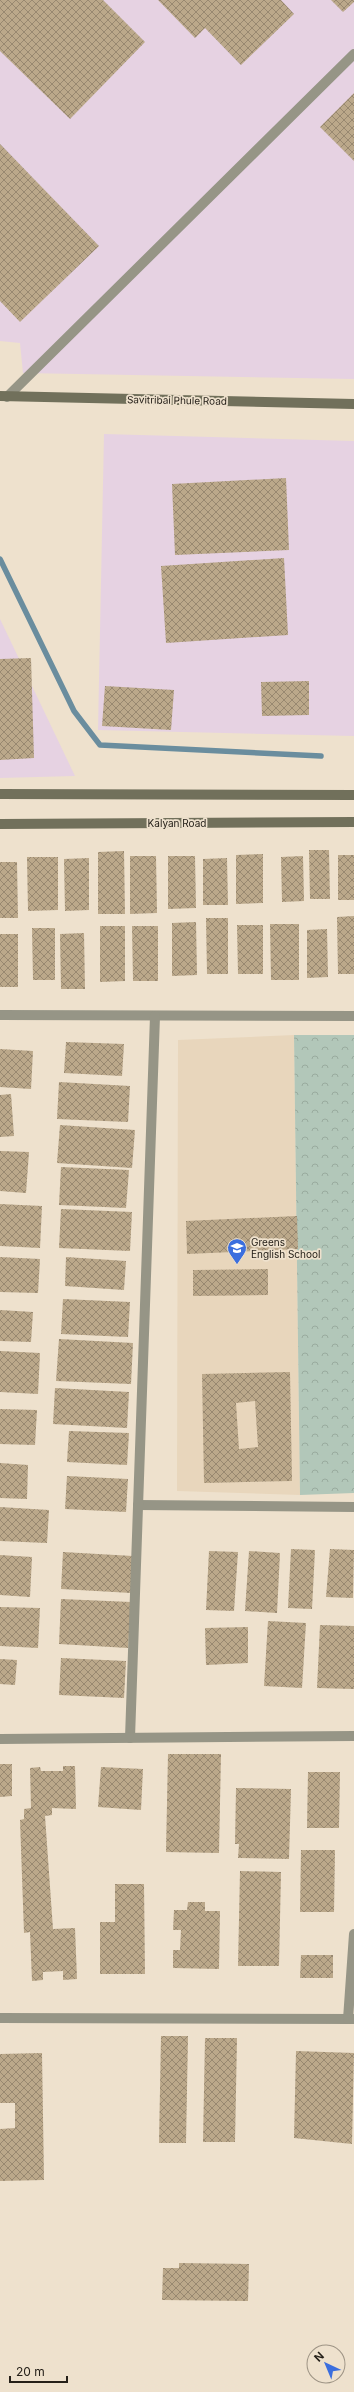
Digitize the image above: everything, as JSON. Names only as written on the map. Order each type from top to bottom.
[{"type":"main road","name":"Savitribai Phule Road","points":[[3,396],[354,404]]},
{"type":"main road","points":[[0,794],[354,795]]},
{"type":"main road","name":"Kalyan Road","points":[[0,824],[354,822]]},
{"type":"street","points":[[3,396],[354,54]]},
{"type":"street","points":[[0,1015],[354,1016]]},
{"type":"street","points":[[130,1738],[155,1016]]},
{"type":"street","points":[[138,1505],[354,1507]]},
{"type":"street","points":[[0,1739],[354,1736]]},
{"type":"street","points":[[0,2018],[351,2019],[354,1934]]},
{"type":"shaded area","points":[[0,0],[354,0],[354,379],[23,373],[20,343],[0,341]]},
{"type":"shaded area","points":[[104,434],[354,441],[354,736],[98,730]]},
{"type":"shaded area","points":[[0,619],[75,776],[0,778]]},
{"type":"shaded area","name":"Greens English School","points":[[294,1035],[300,1495],[177,1491],[178,1040]]},
{"type":"green space","points":[[294,1035],[354,1035],[354,1493],[300,1495]]},
{"type":"building","points":[[0,0],[103,0],[145,42],[70,119],[0,51]]},
{"type":"building","points":[[158,0],[281,0],[294,14],[241,65],[205,28],[195,38]]},
{"type":"building","points":[[331,0],[354,0],[354,2],[343,12]]},
{"type":"building","points":[[354,93],[354,161],[320,127]]},
{"type":"building","points":[[0,144],[99,246],[20,322],[0,301]]},
{"type":"building","points":[[286,478],[289,550],[175,555],[172,484]]},
{"type":"building","points":[[284,558],[288,635],[166,643],[161,566]]},
{"type":"building","points":[[31,658],[34,758],[0,760],[0,659]]},
{"type":"building","points":[[309,681],[309,715],[262,716],[261,682]]},
{"type":"building","points":[[105,686],[174,690],[171,730],[102,726]]},
{"type":"building","points":[[309,850],[329,850],[330,899],[310,899]]},
{"type":"building","points":[[124,851],[125,914],[98,914],[98,852]]},
{"type":"building","points":[[263,854],[263,903],[236,904],[236,855]]},
{"type":"building","points":[[338,855],[354,855],[354,900],[338,900]]},
{"type":"building","points":[[130,856],[156,856],[157,913],[130,914]]},
{"type":"building","points":[[168,856],[195,856],[196,908],[168,909]]},
{"type":"building","points":[[303,856],[304,901],[282,902],[281,857]]},
{"type":"building","points":[[27,857],[58,857],[58,910],[28,911]]},
{"type":"building","points":[[89,858],[89,910],[65,911],[64,859]]},
{"type":"building","points":[[227,858],[228,905],[203,905],[203,859]]},
{"type":"building","points":[[0,862],[17,862],[18,918],[0,918]]},
{"type":"building","points":[[354,916],[354,974],[338,974],[337,917]]},
{"type":"building","points":[[206,918],[228,918],[228,974],[207,974]]},
{"type":"building","points":[[196,922],[197,975],[172,976],[172,923]]},
{"type":"building","points":[[270,924],[299,924],[299,980],[271,980]]},
{"type":"building","points":[[237,925],[263,925],[263,974],[238,974]]},
{"type":"building","points":[[100,926],[125,926],[125,981],[100,982]]},
{"type":"building","points":[[132,926],[158,926],[158,981],[133,981]]},
{"type":"building","points":[[32,928],[55,928],[55,980],[33,980]]},
{"type":"building","points":[[327,929],[328,977],[307,978],[307,930]]},
{"type":"building","points":[[84,933],[85,989],[61,989],[60,934]]},
{"type":"building","points":[[0,934],[18,934],[18,987],[0,987]]},
{"type":"building","points":[[66,1042],[124,1044],[122,1076],[64,1073]]},
{"type":"building","points":[[0,1049],[33,1051],[31,1089],[0,1087]]},
{"type":"building","points":[[59,1082],[130,1086],[128,1122],[57,1119]]},
{"type":"building","points":[[11,1094],[14,1136],[0,1137],[0,1095]]},
{"type":"building","points":[[60,1125],[135,1130],[132,1168],[57,1163]]},
{"type":"building","points":[[0,1151],[29,1152],[26,1193],[0,1191]]},
{"type":"building","points":[[61,1167],[129,1170],[126,1208],[59,1205]]},
{"type":"building","points":[[0,1204],[42,1206],[40,1248],[0,1246]]},
{"type":"building","points":[[61,1209],[132,1212],[130,1251],[59,1248]]},
{"type":"building","points":[[297,1216],[298,1249],[187,1254],[186,1221]]},
{"type":"building","points":[[0,1257],[40,1259],[38,1293],[0,1292]]},
{"type":"building","points":[[66,1257],[126,1261],[124,1290],[65,1286]]},
{"type":"building","points":[[268,1269],[268,1295],[193,1296],[193,1270]]},
{"type":"building","points":[[63,1299],[130,1302],[128,1337],[61,1334]]},
{"type":"building","points":[[0,1310],[33,1312],[31,1342],[0,1341]]},
{"type":"building","points":[[59,1339],[133,1343],[131,1384],[56,1381]]},
{"type":"building","points":[[0,1351],[40,1353],[38,1394],[0,1392]]},
{"type":"building","points":[[290,1372],[292,1481],[204,1483],[202,1374]],"holes":[[[255,1401],[258,1447],[239,1449],[236,1403]]]},
{"type":"building","points":[[55,1388],[129,1392],[127,1428],[53,1424]]},
{"type":"building","points":[[0,1409],[37,1410],[35,1445],[0,1444]]},
{"type":"building","points":[[69,1431],[129,1433],[127,1465],[67,1462]]},
{"type":"building","points":[[0,1463],[28,1465],[27,1499],[0,1498]]},
{"type":"building","points":[[67,1476],[128,1479],[126,1512],[65,1509]]},
{"type":"building","points":[[0,1507],[49,1510],[47,1543],[0,1541]]},
{"type":"building","points":[[291,1549],[315,1550],[312,1609],[288,1608]]},
{"type":"building","points":[[330,1549],[354,1550],[353,1598],[326,1597]]},
{"type":"building","points":[[209,1551],[238,1552],[234,1611],[206,1610]]},
{"type":"building","points":[[249,1551],[280,1553],[277,1613],[245,1611]]},
{"type":"building","points":[[63,1552],[133,1556],[131,1593],[61,1589]]},
{"type":"building","points":[[0,1555],[32,1557],[30,1597],[0,1595]]},
{"type":"building","points":[[61,1599],[131,1602],[128,1648],[59,1644]]},
{"type":"building","points":[[0,1607],[40,1608],[38,1648],[0,1646]]},
{"type":"building","points":[[268,1621],[306,1623],[302,1688],[264,1686]]},
{"type":"building","points":[[320,1625],[354,1626],[354,1689],[317,1688]]},
{"type":"building","points":[[248,1627],[248,1663],[206,1665],[205,1628]]},
{"type":"building","points":[[61,1658],[126,1661],[124,1698],[59,1695]]},
{"type":"building","points":[[0,1659],[17,1660],[15,1685],[0,1684]]},
{"type":"building","points":[[168,1754],[221,1754],[219,1853],[166,1852]]},
{"type":"building","points":[[0,1764],[12,1764],[12,1796],[0,1797]]},
{"type":"building","points":[[63,1766],[75,1766],[76,1809],[52,1808],[52,1815],[45,1816],[53,1929],[75,1928],[77,1979],[63,1980],[63,1971],[43,1972],[43,1980],[32,1981],[30,1932],[24,1933],[20,1820],[24,1819],[24,1809],[31,1808],[30,1768],[40,1767],[41,1771],[63,1771]]},
{"type":"building","points":[[101,1767],[143,1769],[141,1810],[98,1807]]},
{"type":"building","points":[[308,1772],[340,1772],[339,1828],[307,1828]]},
{"type":"building","points":[[236,1788],[291,1789],[289,1859],[238,1858],[239,1844],[235,1844]]},
{"type":"building","points":[[301,1850],[335,1850],[334,1912],[300,1912]]},
{"type":"building","points":[[240,1871],[281,1872],[279,1966],[238,1966]]},
{"type":"building","points":[[115,1884],[144,1884],[145,1974],[100,1974],[100,1922],[115,1922]]},
{"type":"building","points":[[188,1902],[205,1902],[205,1911],[220,1911],[219,1969],[173,1968],[173,1950],[180,1950],[181,1930],[173,1930],[174,1910],[187,1910]]},
{"type":"building","points":[[301,1955],[333,1955],[333,1978],[300,1978]]},
{"type":"building","points":[[161,2036],[188,2036],[186,2143],[159,2143]]},
{"type":"building","points":[[205,2038],[237,2038],[235,2142],[203,2142]]},
{"type":"building","points":[[296,2051],[354,2053],[352,2144],[294,2138]]},
{"type":"building","points":[[42,2053],[44,2180],[0,2181],[0,2129],[15,2128],[15,2103],[0,2103],[0,2054]]},
{"type":"building","points":[[179,2263],[249,2264],[248,2301],[162,2300],[163,2268],[179,2268]]},
{"type":"waterway","points":[[0,559],[74,711],[100,745],[321,756]]},
{"type":"place","name":"Greens English School","points":[[237,1265]]}]
